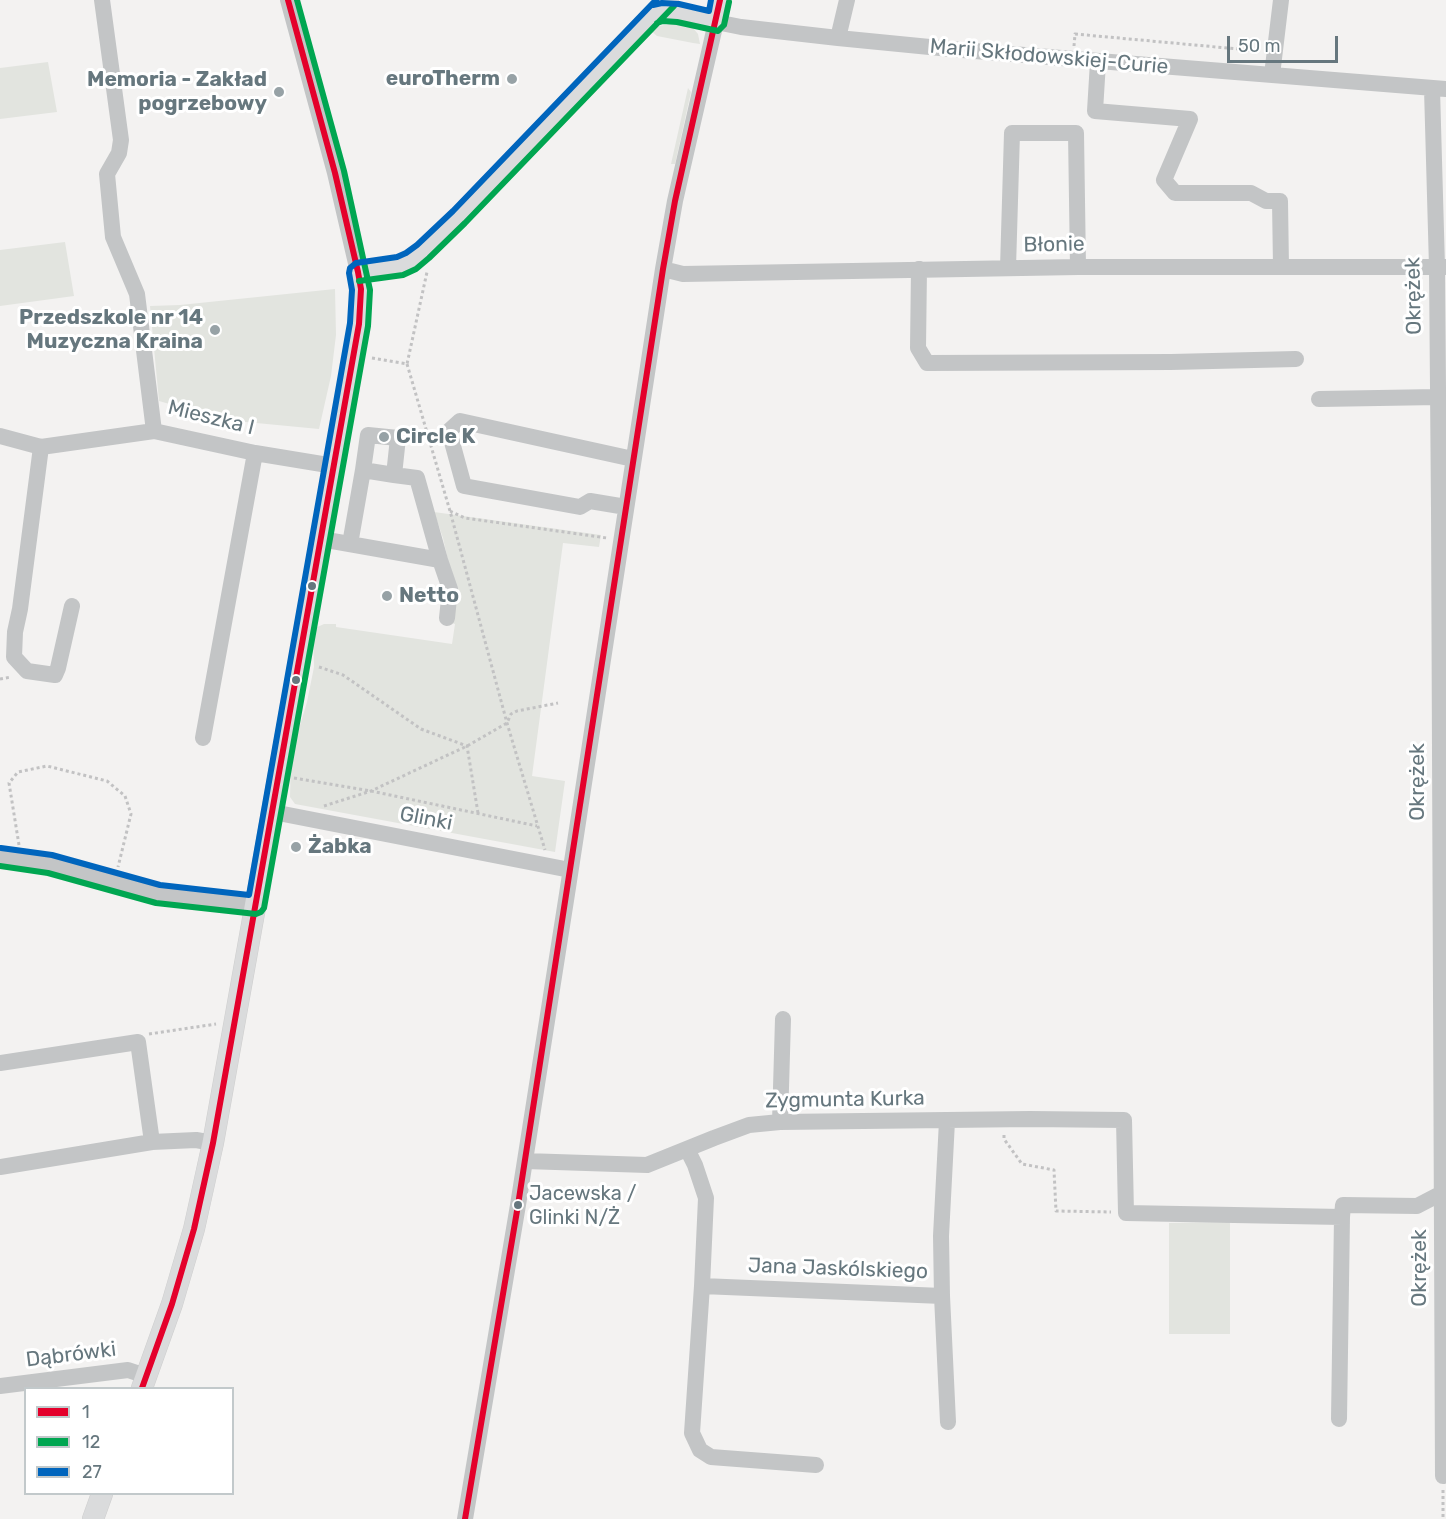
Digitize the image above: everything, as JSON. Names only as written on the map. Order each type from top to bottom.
[{"type":"main road","points":[[716,22],[720,0]]},
{"type":"main road","points":[[144,1382],[172,1304],[194,1229],[213,1143],[359,324],[361,289],[358,272],[400,266],[423,252],[661,7]]},
{"type":"main road","name":"Marii Skłodowskiej-Curie","points":[[661,7],[662,12],[678,13],[716,22]]},
{"type":"main road","points":[[93,1519],[102,1495]]},
{"type":"street","name":"Mieszka I","points":[[102,0],[121,140],[119,153],[107,174],[113,237],[137,294],[154,431],[255,453],[334,466]]},
{"type":"street","points":[[288,0],[335,173],[358,272]]},
{"type":"street","points":[[838,38],[848,0]]},
{"type":"street","points":[[1272,75],[1281,0]]},
{"type":"street","points":[[465,1519],[525,1161],[663,269],[675,201],[716,22]]},
{"type":"street","name":"Marii Skłodowskiej-Curie","points":[[716,22],[838,38],[1098,62],[1439,89]]},
{"type":"street","points":[[1098,62],[1095,111],[1190,119],[1164,180],[1175,193],[1251,193],[1266,201],[1280,201],[1281,267]]},
{"type":"street","name":"Okrężek","points":[[1439,89],[1441,267],[1438,397],[1443,510],[1443,1476]]},
{"type":"street","points":[[1008,268],[1012,133],[1076,133],[1078,267]]},
{"type":"street","name":"Błonie","points":[[663,269],[683,274],[1078,267],[1441,267]]},
{"type":"street","points":[[919,269],[918,348],[927,363],[1296,359]]},
{"type":"street","points":[[1319,399],[1438,397]]},
{"type":"street","points":[[626,507],[590,501],[580,507],[464,486],[449,431],[460,421],[633,459]]},
{"type":"street","points":[[0,436],[41,447],[154,431]]},
{"type":"street","points":[[350,544],[368,435],[398,438],[394,475]]},
{"type":"street","points":[[41,447],[15,632],[14,657],[27,671],[55,675],[72,606]]},
{"type":"street","points":[[203,738],[255,453]]},
{"type":"street","points":[[363,470],[417,478],[450,590],[447,618]]},
{"type":"street","points":[[321,539],[440,560]]},
{"type":"street","name":"Glinki","points":[[273,812],[570,870]]},
{"type":"street","points":[[0,857],[50,864],[158,894],[256,905]]},
{"type":"street","points":[[780,1122],[783,1019]]},
{"type":"street","points":[[0,1063],[138,1042],[152,1142]]},
{"type":"street","name":"Zygmunta Kurka","points":[[525,1161],[647,1165],[749,1125],[780,1122],[1124,1120],[1126,1213]]},
{"type":"street","name":"Jana Jaskólskiego","points":[[702,1286],[942,1296],[941,1236],[947,1121]]},
{"type":"street","points":[[0,1167],[152,1142],[196,1140],[213,1143]]},
{"type":"street","points":[[687,1149],[706,1198],[692,1433],[700,1450],[711,1457],[816,1465]]},
{"type":"street","points":[[1339,1419],[1343,1205],[1417,1206],[1442,1193]]},
{"type":"street","points":[[1126,1213],[1342,1217]]},
{"type":"street","points":[[942,1296],[948,1422]]},
{"type":"street","name":"Dąbrówki","points":[[0,1386],[128,1370],[144,1382]]},
{"type":"path","points":[[1066,49],[1074,49],[1075,34],[1265,51]]},
{"type":"path","points":[[427,270],[407,364],[450,511],[507,723],[550,867]]},
{"type":"path","points":[[372,358],[407,364]]},
{"type":"path","points":[[450,511],[465,518],[609,538]]},
{"type":"path","points":[[319,667],[343,675],[421,729],[467,746]]},
{"type":"path","points":[[310,819],[312,810],[370,791],[467,746],[507,723],[511,714],[517,711],[558,703]]},
{"type":"path","points":[[467,746],[478,813]]},
{"type":"path","points":[[19,847],[9,783],[18,772],[47,766],[107,781],[124,796],[131,814],[116,872]]},
{"type":"path","points":[[289,777],[370,791],[537,826]]},
{"type":"path","points":[[138,1042],[147,1034],[218,1023]]},
{"type":"path","points":[[1003,1121],[1004,1139],[1022,1164],[1054,1170],[1056,1211],[1126,1213]]},
{"type":"path","points":[[1443,1476],[1443,1519]]},
{"type":"shaded area","points":[[675,23],[693,28],[698,34],[700,44],[657,36],[650,30]]},
{"type":"shaded area","points":[[48,62],[57,112],[0,119],[0,68]]},
{"type":"shaded area","points":[[688,88],[691,92],[675,164],[671,164]]},
{"type":"shaded area","points":[[65,242],[74,296],[0,306],[0,250]]},
{"type":"shaded area","points":[[335,289],[336,335],[331,376],[319,429],[225,420],[159,401],[150,306]]},
{"type":"shaded area","points":[[434,512],[601,535],[599,547],[563,543],[532,776],[565,781],[555,852],[295,804],[290,797],[291,755],[307,702],[314,667],[313,629],[324,624],[336,624],[336,627],[452,644],[455,624],[451,623],[457,601],[443,538]]},
{"type":"shaded area","points":[[1230,1222],[1230,1334],[1169,1334],[1169,1223]]},
{"type":"transit line","name":"1","points":[[142,1387],[172,1304],[194,1229],[213,1143],[359,324],[361,289],[358,272],[335,173],[288,0]]},
{"type":"transit line","name":"12","points":[[0,866],[48,873],[156,903],[256,914],[264,908],[368,326],[370,290],[344,171],[297,0]]},
{"type":"transit line","name":"27","points":[[1,848],[52,855],[160,885],[249,895],[350,323],[352,290],[350,268],[356,263],[397,257],[417,245],[453,211],[656,0]]},
{"type":"transit line","name":"27","points":[[653,5],[679,4],[709,11],[711,0]]},
{"type":"transit line","name":"1","points":[[465,1519],[518,1205],[663,269],[675,201],[720,0]]},
{"type":"transit line","name":"12","points":[[657,23],[677,22],[718,31],[724,25],[729,2]]},
{"type":"transit line","name":"12","points":[[359,281],[403,275],[416,269],[429,258],[674,6]]},
{"type":"place","name":"euroTherm","points":[[512,79]]},
{"type":"place","name":"Memoria - Zakład pogrzebowy","points":[[279,92]]},
{"type":"place","name":"Przedszkole nr 14 Muzyczna Kraina","points":[[215,330]]},
{"type":"place","name":"Circle K","points":[[384,437]]},
{"type":"place","name":"Netto","points":[[387,596]]},
{"type":"place","name":"Żabka","points":[[296,847]]},
{"type":"place","name":"Jacewska / Glinki N/Ż","points":[[518,1205]]}]
